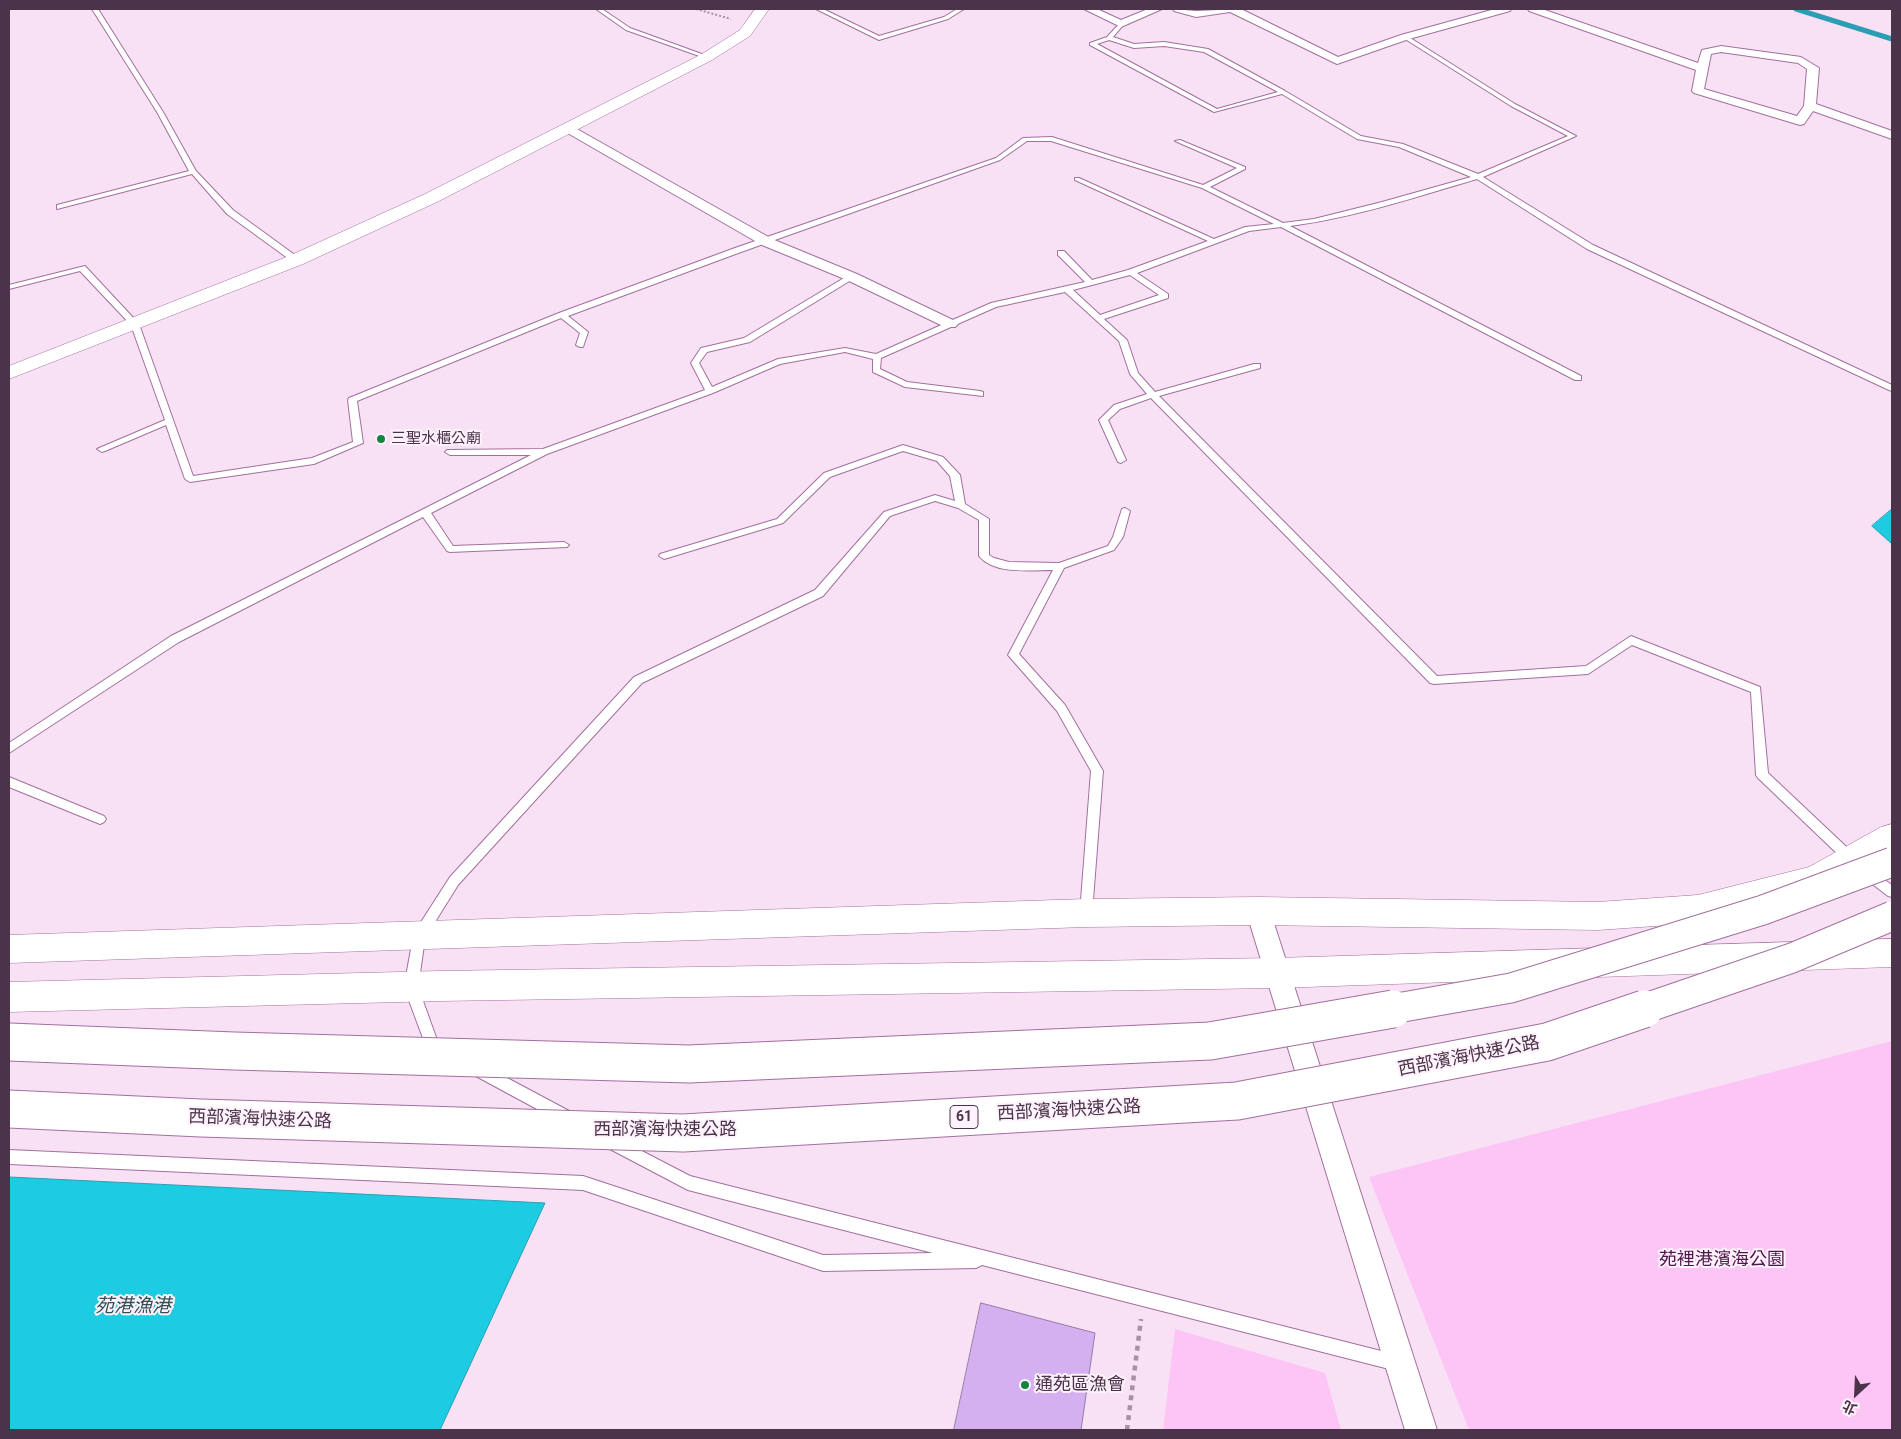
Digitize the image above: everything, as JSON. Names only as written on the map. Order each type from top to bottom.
[{"type":"main road","points":[[9,373],[296,260],[431,198],[707,57],[745,34],[762,9]]},
{"type":"main road","points":[[9,949],[419,937],[1086,913],[1258,911],[1598,916],[1698,909],[1816,878],[1892,836]]},
{"type":"main road","points":[[9,1042],[234,1051],[689,1064],[1210,1041],[1511,988],[1763,910],[1892,862]]},
{"type":"main road","name":"西部濱海快速公路","points":[[9,1109],[200,1118],[683,1133],[1237,1101],[1547,1042],[1792,958],[1892,916]]},
{"type":"main road","points":[[9,997],[411,987],[1276,973],[1892,953]]},
{"type":"street","points":[[1089,9],[1121,24],[1156,9]]},
{"type":"street","points":[[1178,9],[1196,14],[1231,9],[1337,61],[1405,37],[1506,9]]},
{"type":"street","points":[[1533,9],[1702,68]]},
{"type":"street","points":[[1721,49],[1801,60],[1813,68],[1810,106],[1800,121],[1698,91],[1702,68],[1706,52],[1721,49]]},
{"type":"street","points":[[1810,106],[1892,135]]},
{"type":"street","points":[[568,128],[767,242],[852,277],[950,324]]},
{"type":"street","points":[[1258,911],[1276,973],[1336,1154],[1421,1430]]},
{"type":"lane","points":[[95,9],[160,112],[193,172],[230,212],[296,260]]},
{"type":"lane","points":[[599,9],[628,29],[707,57]]},
{"type":"lane","points":[[819,9],[879,38],[946,18],[961,9]]},
{"type":"lane","points":[[1121,24],[1109,38],[1092,44],[1216,111],[1283,92]]},
{"type":"lane","points":[[9,749],[175,638],[544,452],[710,391],[778,362],[845,350],[877,357],[994,305],[1067,289],[1131,272],[1248,229],[1314,221],[1384,204],[1478,177],[1573,136],[1512,105],[1405,37]]},
{"type":"lane","points":[[1109,38],[1134,46],[1164,44],[1206,50],[1283,92],[1359,138],[1401,146],[1478,177],[1590,248],[1892,388]]},
{"type":"lane","points":[[9,287],[82,268],[135,324],[190,479],[314,461],[358,443],[352,400],[562,315],[738,250],[767,242],[998,159],[1025,140],[1052,139],[1204,187],[1282,225],[1578,378]]},
{"type":"lane","points":[[1178,141],[1243,168],[1204,187]]},
{"type":"lane","points":[[60,207],[193,172]]},
{"type":"lane","points":[[1078,178],[1213,241]]},
{"type":"lane","points":[[1061,253],[1091,283]]},
{"type":"lane","points":[[1099,318],[1165,296],[1131,272]]},
{"type":"lane","points":[[710,391],[695,363],[704,350],[747,340],[852,277]]},
{"type":"lane","points":[[1067,289],[1123,340],[1134,374],[1152,395],[1434,680],[1588,670],[1631,640],[1756,690],[1762,775],[1851,859],[1892,892]]},
{"type":"lane","points":[[562,315],[584,332],[580,344]]},
{"type":"lane","points":[[877,357],[876,370],[905,384],[980,394]]},
{"type":"lane","points":[[1121,460],[1103,420],[1117,408],[1152,395],[1257,366]]},
{"type":"lane","points":[[102,449],[169,421]]},
{"type":"lane","points":[[664,556],[780,521],[827,475],[903,448],[940,459],[955,475],[961,506]]},
{"type":"lane","points":[[450,452],[544,452]]},
{"type":"lane","points":[[1125,511],[1118,537],[1111,548],[1060,566],[1006,566],[991,562],[984,556],[984,520],[961,506],[935,498],[887,514],[819,592],[638,680],[454,881],[419,937],[411,987],[432,1044],[688,1183],[1401,1364]]},
{"type":"lane","points":[[425,512],[450,549],[564,545]]},
{"type":"lane","points":[[1060,566],[1013,655],[1061,708],[1097,771],[1086,913]]},
{"type":"lane","points":[[9,782],[100,819]]},
{"type":"lane","points":[[9,1157],[583,1183],[823,1263],[991,1260]]},
{"type":"path","points":[[696,9],[751,25]]},
{"type":"path","points":[[1127,1430],[1144,1298]]},
{"type":"green space","name":"苑裡港濱海公園","points":[[1892,1041],[1892,1430],[1469,1430],[1369,1177]]},
{"type":"green space","points":[[1175,1329],[1325,1373],[1341,1430],[1163,1430]]},
{"type":"water","points":[[1892,509],[1892,544],[1872,526]]},
{"type":"water","name":"苑港漁港","points":[[9,1177],[545,1203],[440,1430],[9,1430]]},
{"type":"building","name":"通苑區漁會","points":[[981,1303],[1095,1333],[1081,1430],[954,1430]]},
{"type":"waterway","points":[[1796,9],[1892,39]]},
{"type":"place","name":"三聖水櫃公廟","points":[[381,439]]},
{"type":"place","name":"通苑區漁會","points":[[1025,1385]]}]
